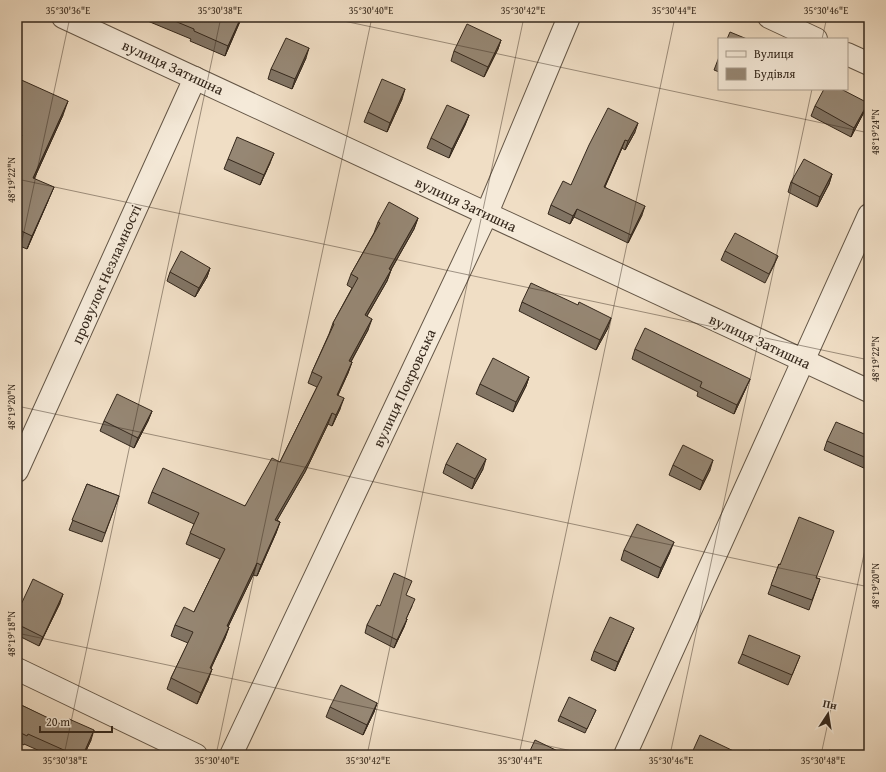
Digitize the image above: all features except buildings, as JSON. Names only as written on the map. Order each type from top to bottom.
[{"type":"street","name":"вулиця Затишна","points":[[64,17],[869,391]]},
{"type":"street","name":"вулиця Покровська","points":[[231,755],[487,213],[569,17]]},
{"type":"street","points":[[769,17],[814,38]]},
{"type":"street","points":[[848,54],[869,64]]},
{"type":"street","name":"провулок Незламності","points":[[17,471],[196,78]]},
{"type":"street","points":[[625,755],[869,214]]},
{"type":"street","points":[[17,669],[196,755]]}]
